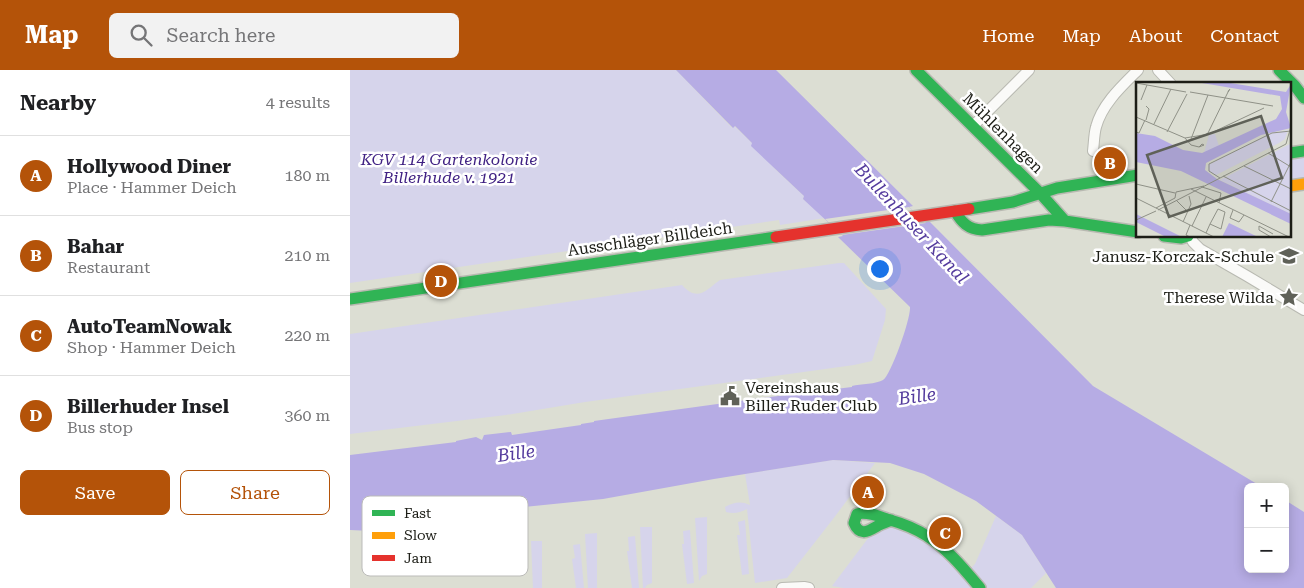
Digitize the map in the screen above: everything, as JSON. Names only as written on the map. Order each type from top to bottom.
[{"type":"street","name":"Mühlenhagen","points":[[916,70],[1040,193],[1065,221]]},
{"type":"street","points":[[973,126],[1029,70]]},
{"type":"street","points":[[1094,150],[1096,128],[1101,113],[1123,85],[1138,70]]},
{"type":"street","points":[[1158,70],[1170,82]]},
{"type":"street","points":[[1279,70],[1300,87],[1304,98]]},
{"type":"street","name":"Ausschläger Billdeich","points":[[350,299],[1013,202],[1057,188],[1136,175]]},
{"type":"street","points":[[955,211],[968,228],[975,230],[1049,220],[1136,232]]},
{"type":"street","points":[[1190,238],[1200,249],[1304,310]]},
{"type":"street","points":[[891,520],[927,536],[952,556],[980,588]]},
{"type":"street","points":[[785,588],[809,588]]},
{"type":"green space","name":"KGV 114 Gartenkolonie Billerhude v. 1921","points":[[350,70],[676,70],[732,128],[734,126],[752,143],[776,170],[804,196],[803,199],[825,218],[780,225],[779,220],[350,283]]},
{"type":"green space","points":[[1304,154],[1304,179],[1292,182],[1292,156]]},
{"type":"green space","points":[[844,263],[886,309],[885,320],[872,361],[506,415],[350,434],[350,334],[682,285],[693,293],[698,294],[720,280]]},
{"type":"green space","points":[[833,460],[875,463],[787,578],[755,583],[747,509],[732,513],[726,512],[725,507],[738,503],[750,505],[745,474]]},
{"type":"green space","points":[[996,516],[1022,535],[1046,573],[1031,588],[983,588],[969,570],[975,564]]},
{"type":"green space","points":[[707,517],[707,574],[702,576],[699,581],[695,518]]},
{"type":"green space","points":[[745,520],[749,574],[742,575],[737,535],[740,535],[738,522]]},
{"type":"green space","points":[[891,525],[925,539],[948,558],[973,588],[844,588],[832,586],[869,537]]},
{"type":"green space","points":[[640,527],[652,527],[652,583],[645,588],[643,588]]},
{"type":"green space","points":[[690,530],[694,583],[687,584],[682,544],[684,544],[683,531]]},
{"type":"green space","points":[[597,533],[597,588],[588,588],[585,534]]},
{"type":"green space","points":[[635,536],[639,588],[632,588],[627,551],[629,551],[628,537]]},
{"type":"green space","points":[[531,541],[542,541],[542,588],[533,588]]},
{"type":"green space","points":[[580,544],[584,588],[576,588],[572,559],[575,558],[573,545]]},
{"type":"water","points":[[676,70],[776,70],[913,206],[909,207],[926,222],[930,222],[1093,386],[1255,483],[1244,483],[1244,573],[1289,573],[1289,503],[1304,512],[1304,588],[1056,588],[1022,535],[976,501],[924,474],[890,463],[833,460],[603,499],[528,507],[528,496],[362,496],[362,531],[350,530],[350,455],[456,442],[476,437],[482,440],[484,435],[511,432],[512,435],[581,425],[594,421],[852,387],[883,380],[891,368],[900,346],[910,307],[838,237],[843,236],[803,199],[804,196],[751,146],[752,143],[735,126],[733,128]]},
{"type":"pier","points":[[909,207],[926,223],[842,235],[825,219]]},
{"type":"traffic: fast","points":[[916,70],[1040,193],[1065,221]]},
{"type":"traffic: fast","points":[[1279,70],[1291,82]]},
{"type":"traffic: fast","points":[[1292,83],[1304,98]]},
{"type":"traffic: fast","points":[[1292,153],[1304,151]]},
{"type":"traffic: fast","points":[[969,209],[1013,202],[1057,188],[1136,175]]},
{"type":"traffic: fast","points":[[955,211],[966,225],[982,230],[1049,220],[1136,232]]},
{"type":"traffic: fast","points":[[350,299],[776,237]]},
{"type":"traffic: fast","points":[[891,520],[890,521],[879,525],[869,531],[865,532],[856,528],[854,523],[857,514],[869,513],[876,515],[887,519],[892,521],[908,526],[918,531],[935,541],[949,553],[980,588]]},
{"type":"traffic: slow","points":[[1292,186],[1304,184]]},
{"type":"traffic: jam","points":[[776,237],[969,209]]},
{"type":"place","name":"Bahar","points":[[1110,163]]},
{"type":"place","name":"Janusz-Korczak-Schule","points":[[1289,256]]},
{"type":"place","name":"Billerhuder Insel","points":[[441,281]]},
{"type":"place","name":"Therese Wilda","points":[[1289,297]]},
{"type":"place","name":"Vereinshaus Biller Ruder Club","points":[[730,396]]},
{"type":"place","name":"Hollywood Diner","points":[[868,492]]},
{"type":"place","name":"AutoTeamNowak","points":[[945,533]]},
{"type":"water label","name":"Bullenhuser Kanal","points":[[912,223]]},
{"type":"water label","name":"Bille","points":[[917,396]]},
{"type":"water label","name":"Bille","points":[[516,453]]}]
